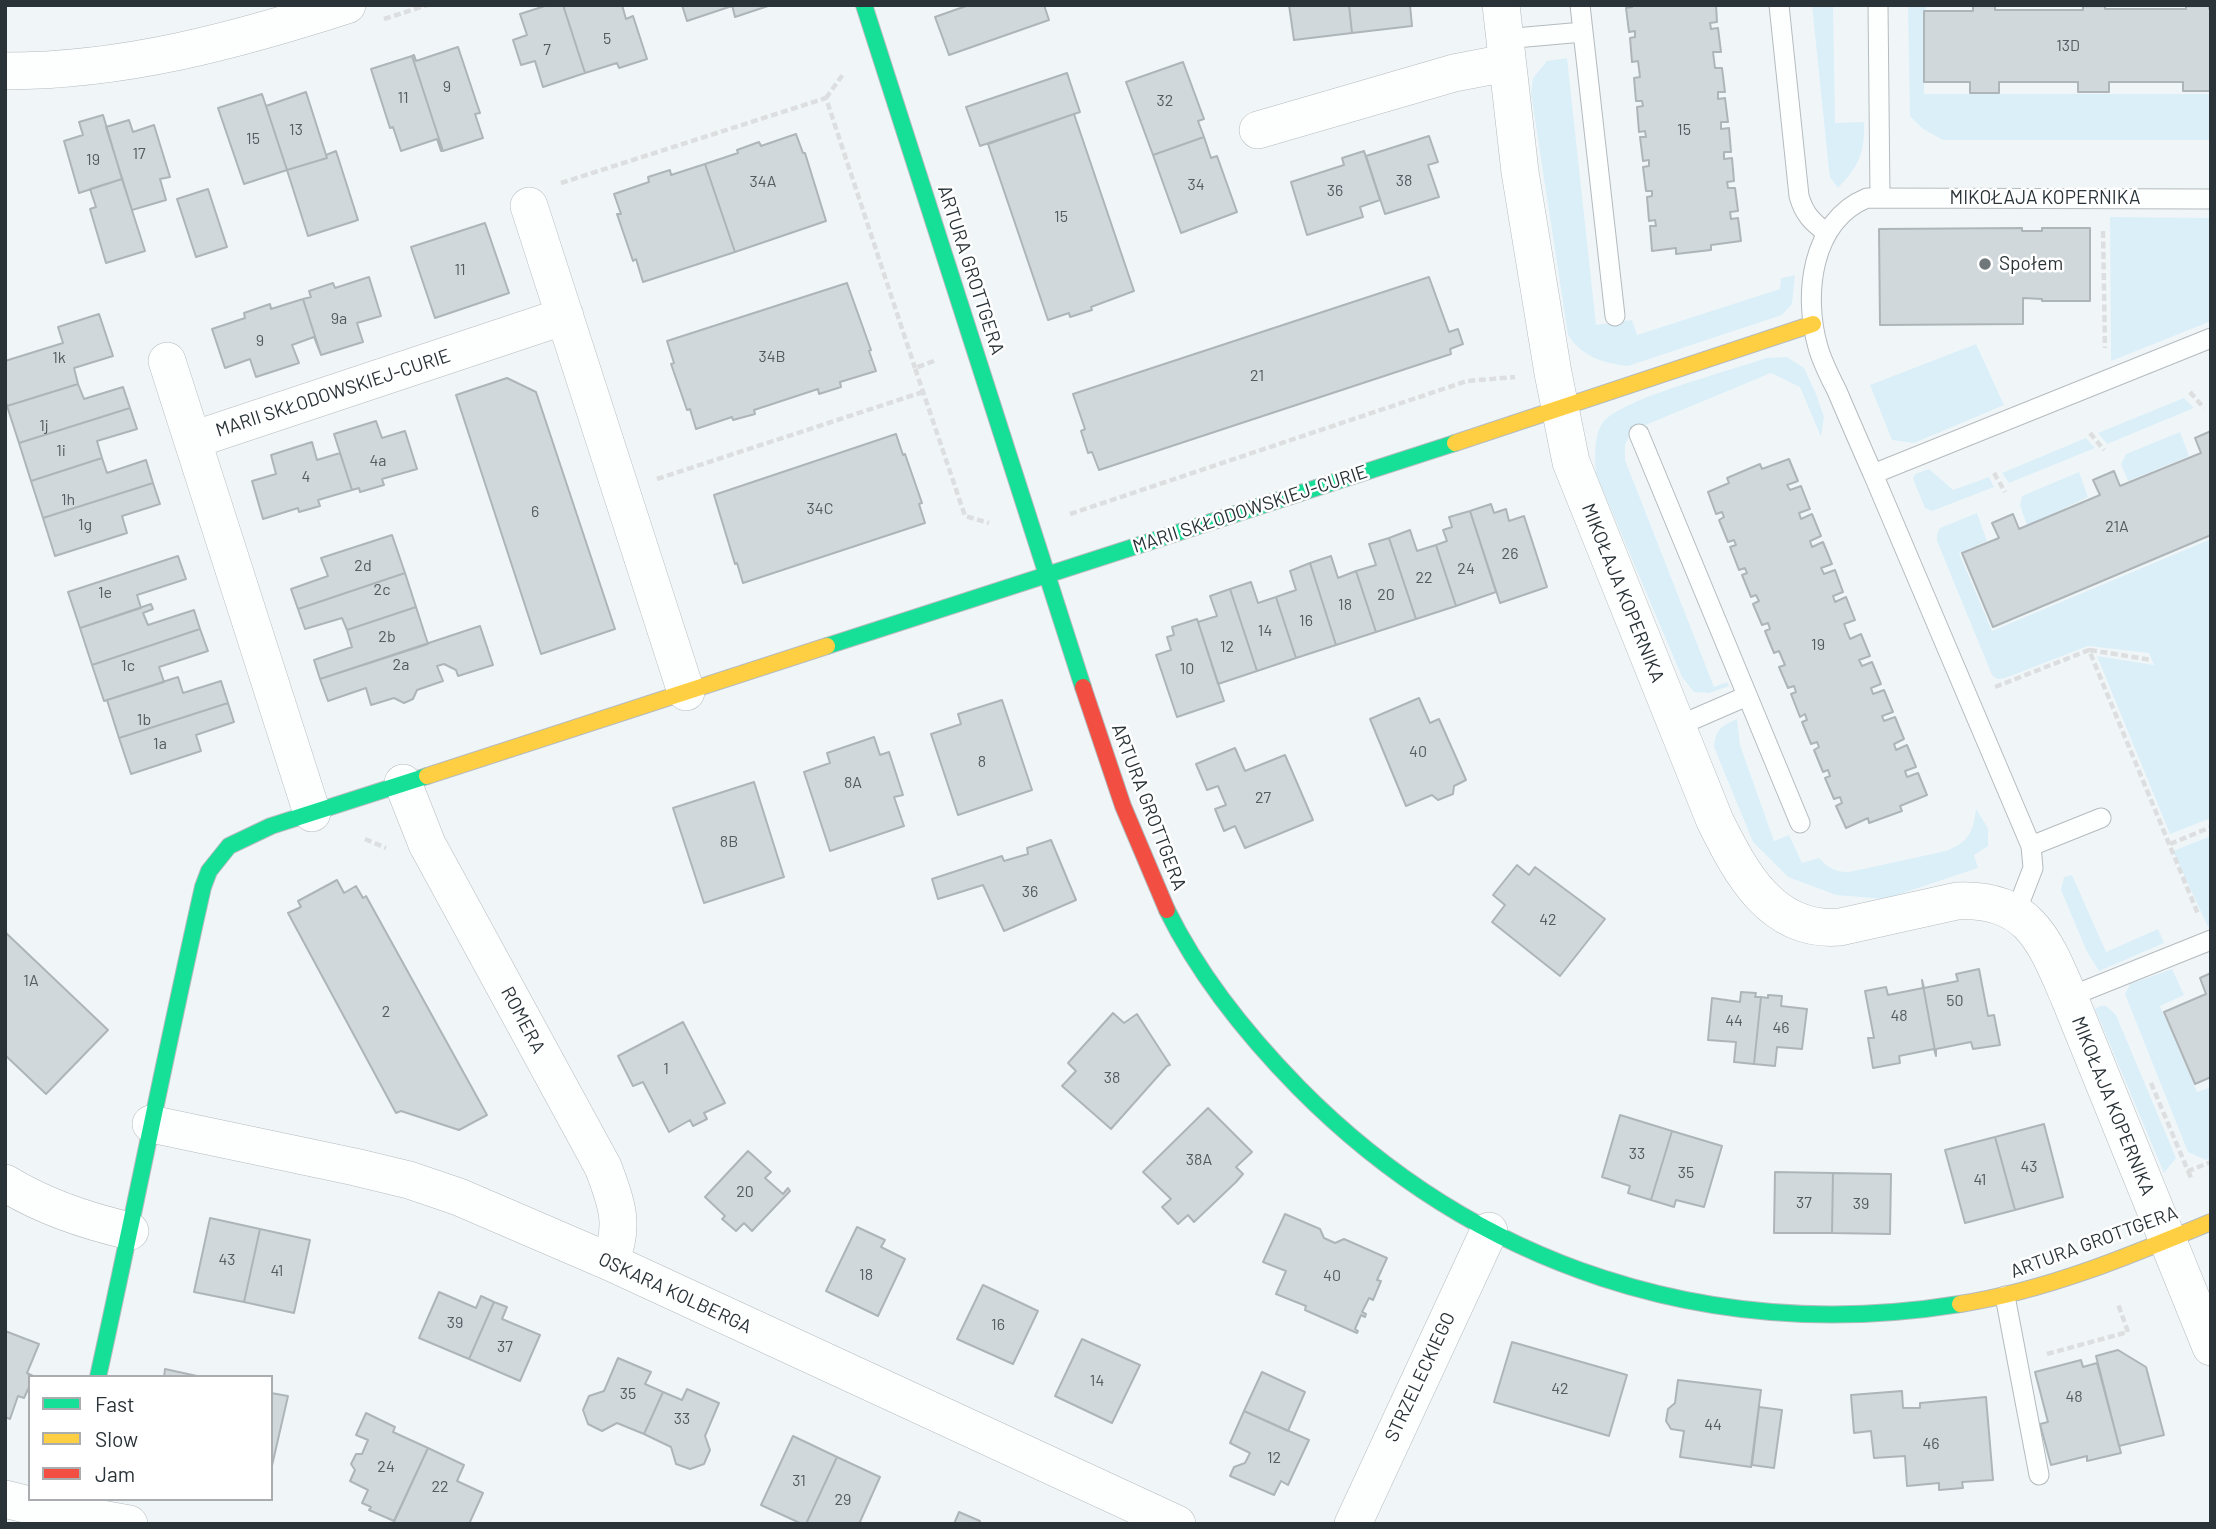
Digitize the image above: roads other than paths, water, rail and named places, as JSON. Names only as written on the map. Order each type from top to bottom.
[{"type":"street","points":[[5,71],[77,69],[124,64],[232,38],[347,5]]},
{"type":"street","name":"ARTURA GROTTGERA","points":[[864,5],[1105,756],[1136,842],[1163,903],[1205,976],[1265,1053],[1322,1111],[1409,1183],[1489,1231],[1553,1260],[1614,1282],[1676,1298],[1737,1308],[1810,1316],[1881,1315],[1951,1307],[2005,1296],[2079,1274],[2211,1222]]},
{"type":"street","points":[[1258,130],[1454,73],[1504,36]]},
{"type":"street","name":"MIKOŁAJA KOPERNIKA","points":[[1504,36],[1516,145],[1568,450],[1579,486],[1715,821],[1732,856],[1750,884],[1767,902],[1808,926],[1824,929],[1840,927],[1957,901],[1975,900],[2017,912],[2030,925],[2042,941],[2069,998],[2211,1347]]},
{"type":"street","points":[[541,196],[565,316],[686,692]]},
{"type":"street","name":"MARII SKŁODOWSKIEJ-CURIE","points":[[312,813],[193,440],[565,316]]},
{"type":"street","name":"MARII SKŁODOWSKIEJ-CURIE","points":[[98,1375],[200,899],[209,871],[218,857],[241,839],[271,826],[1047,575],[1556,390],[1813,324]]},
{"type":"street","points":[[167,361],[193,440]]},
{"type":"street","name":"ROMERA","points":[[403,783],[427,844],[603,1167],[617,1205],[619,1222],[619,1236],[610,1262]]},
{"type":"street","name":"OSKARA KOLBERGA","points":[[150,1124],[409,1180],[459,1197],[610,1262],[1177,1524]]},
{"type":"street","points":[[5,1182],[27,1196],[65,1213],[130,1231]]},
{"type":"street","name":"STRZELECKIEGO","points":[[1353,1524],[1489,1231]]},
{"type":"street","points":[[5,1499],[129,1524]]},
{"type":"lane","points":[[1580,5],[1615,316]]},
{"type":"lane","points":[[1780,5],[1799,196],[1806,215],[1827,233]]},
{"type":"lane","points":[[1878,5],[1880,197]]},
{"type":"lane","points":[[1504,36],[1583,32]]},
{"type":"lane","name":"MIKOŁAJA KOPERNIKA","points":[[2017,912],[2033,868],[2031,846],[1818,349],[1813,324],[1817,256],[1827,233],[1844,211],[1855,203],[1880,197],[2211,199]]},
{"type":"lane","points":[[1873,474],[2211,338]]},
{"type":"lane","points":[[1639,434],[1800,823]]},
{"type":"lane","points":[[1678,726],[1747,696]]},
{"type":"lane","points":[[2031,846],[2101,818]]},
{"type":"lane","points":[[2069,998],[2210,940]]},
{"type":"lane","points":[[2005,1296],[2039,1475]]},
{"type":"place","name":"Społem","points":[[1985,264]]}]
